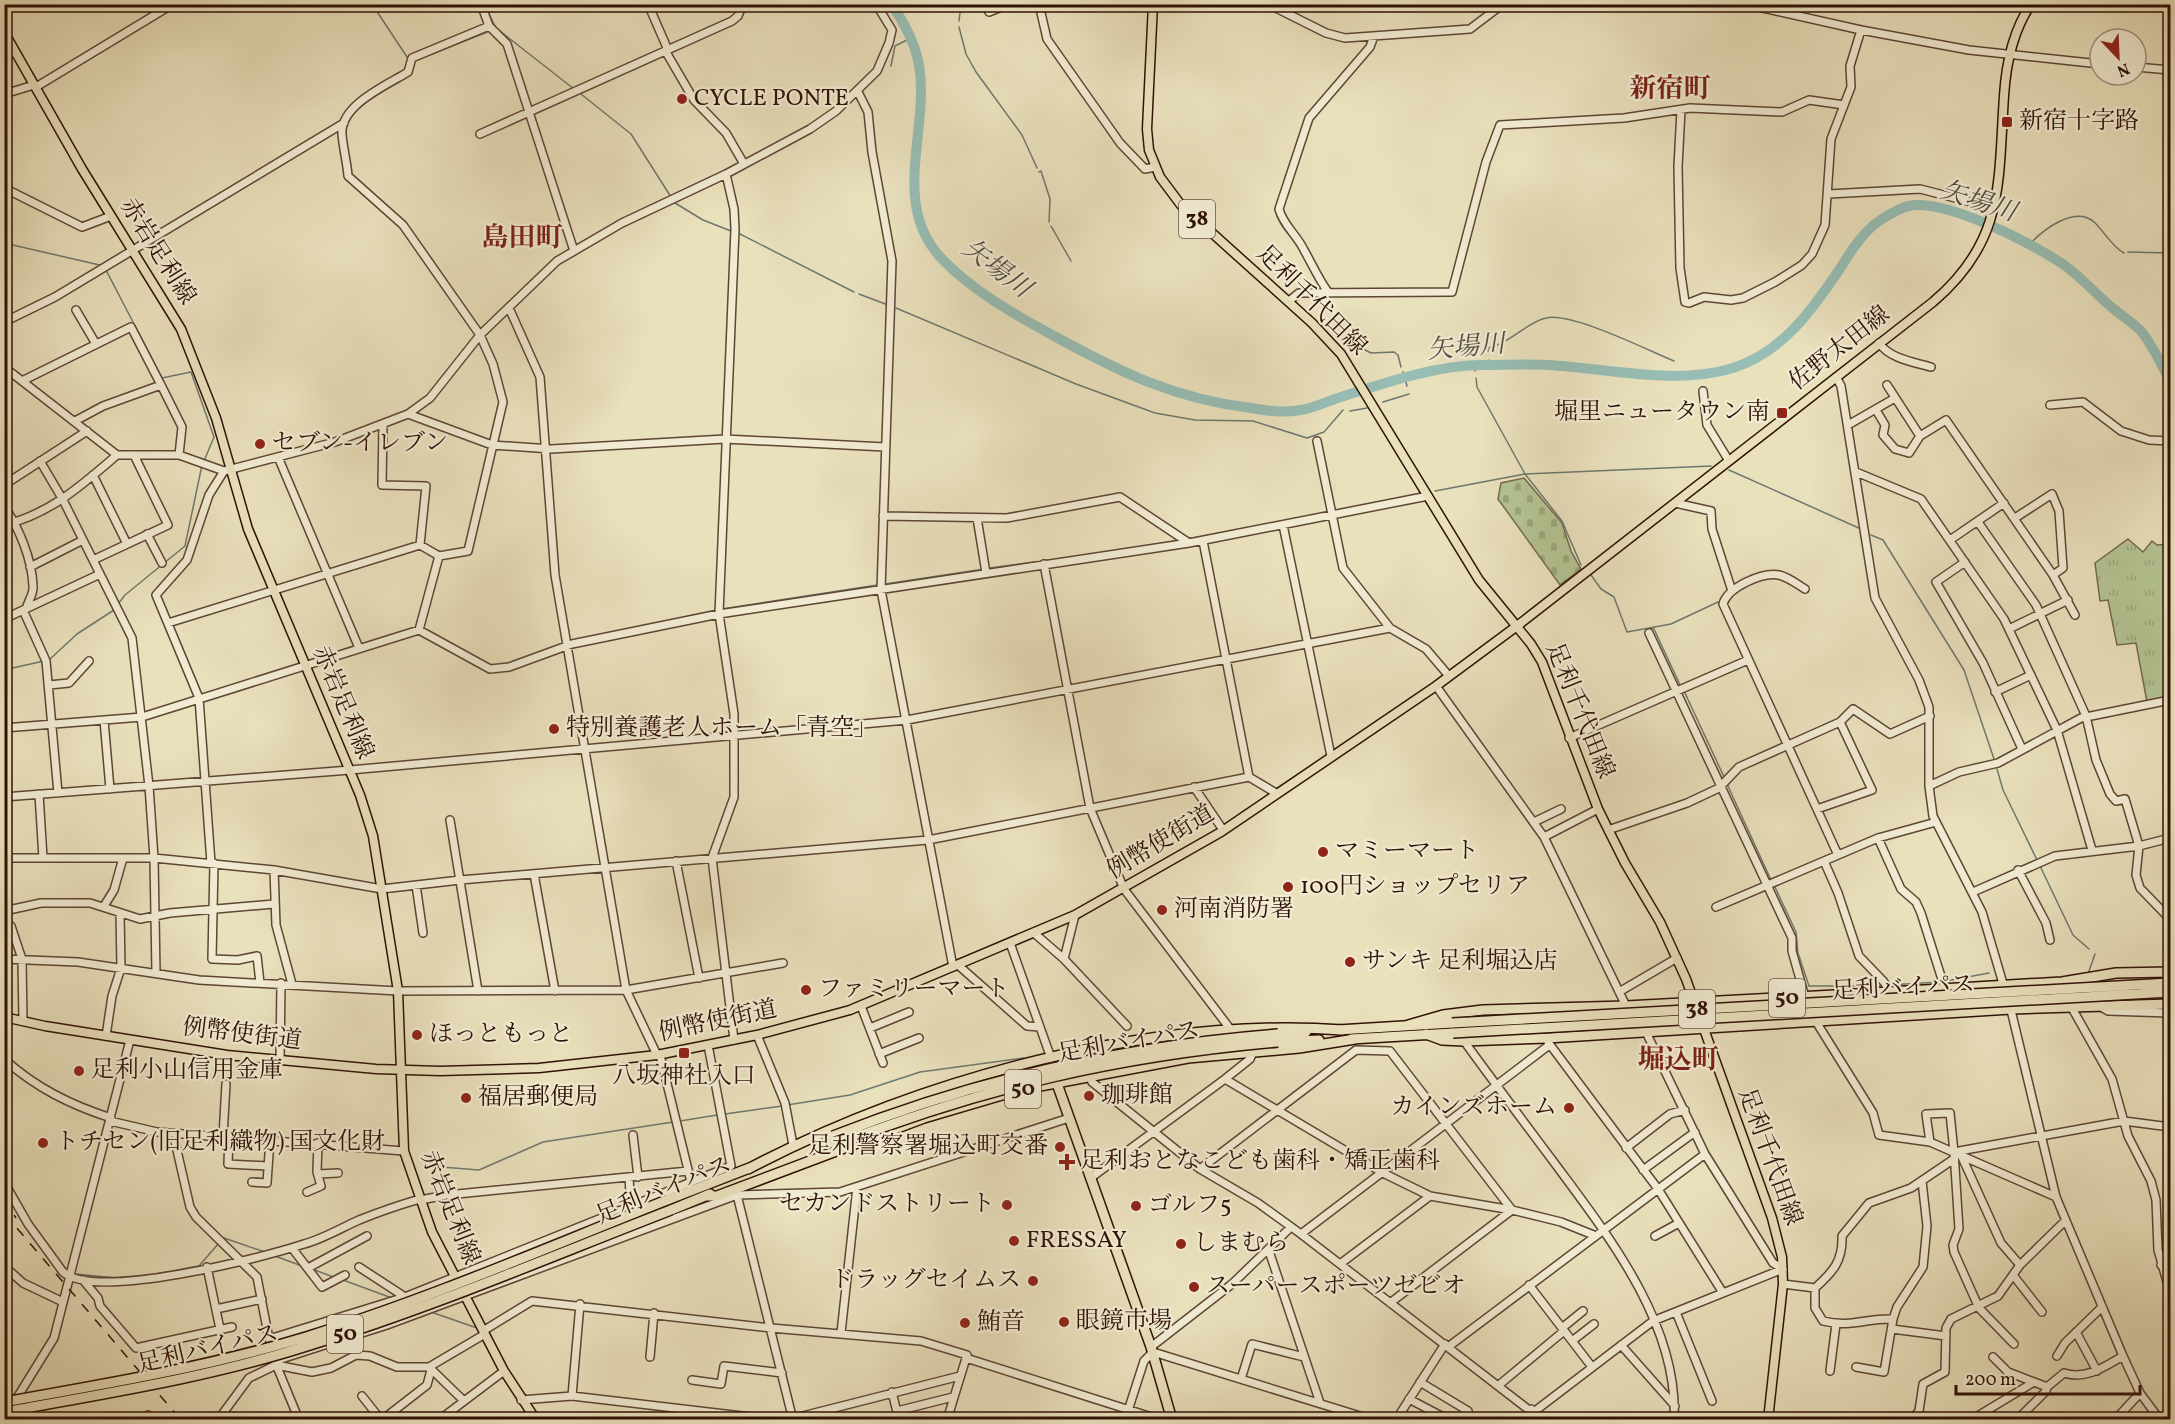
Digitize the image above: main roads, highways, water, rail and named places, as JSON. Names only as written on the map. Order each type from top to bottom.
[{"type":"highway","name":"50","points":[[1405,1026],[1443,1015],[1483,1010],[1805,997],[2062,982],[2116,973],[2170,972]]},
{"type":"highway","name":"足利バイパス","points":[[1278,1038],[1355,1039],[1426,1034],[1453,1028],[2170,983]]},
{"type":"highway","name":"足利バイパス","points":[[5,1407],[179,1380],[309,1346],[428,1304],[669,1205],[748,1169],[942,1106],[1062,1073],[1170,1053],[1343,1030],[1405,1026],[1453,1028],[2170,992]]},
{"type":"highway","name":"50","points":[[1426,1034],[1442,1040],[1548,1042],[1645,1030],[1703,1026],[2011,1009],[2170,1004]]},
{"type":"highway","name":"50","points":[[748,1169],[793,1145],[904,1102],[1051,1058],[1159,1038],[1231,1030],[1299,1027],[1343,1030]]},
{"type":"highway","name":"50","points":[[705,1196],[717,1196],[924,1118],[996,1096],[1188,1058],[1333,1044],[1355,1039]]},
{"type":"highway","points":[[1051,1058],[1056,1083],[1092,1177],[1152,1349],[1172,1419]]},
{"type":"highway","name":"足利バイパス","points":[[669,1205],[705,1196],[834,1140]]},
{"type":"main road","name":"足利千代田線","points":[[1154,4],[1147,129],[1155,167],[1165,186],[1181,205],[1289,301],[1334,346],[1360,381],[1479,580],[1517,626],[1542,662],[1569,738],[1598,809],[1660,922],[1677,958],[1763,1187],[1777,1232],[1783,1284],[1768,1419]]},
{"type":"main road","name":"佐野太田線","points":[[1517,626],[1879,343],[1958,279],[1970,265],[1987,234],[1996,204],[2009,55],[2027,6]]},
{"type":"main road","name":"赤岩足利線","points":[[4,32],[111,216],[181,329],[216,418],[228,470],[248,529],[350,770],[373,836],[398,991],[399,1070],[404,1151],[432,1232],[504,1371],[521,1400],[536,1419]]},
{"type":"main road","name":"例幣使街道","points":[[4,1017],[130,1040],[280,1061],[399,1070],[514,1070],[658,1055],[757,1035],[834,1016],[1010,944],[1075,915],[1124,888],[1223,830],[1436,686],[1517,626]]},
{"type":"waterway","points":[[372,4],[409,60]]},
{"type":"waterway","name":"矢場川","points":[[891,4],[908,33],[919,65],[921,90],[915,192],[918,216],[927,239],[955,272],[1010,311],[1102,361],[1173,391],[1223,404],[1270,411],[1288,411],[1311,408],[1409,376],[1462,366],[1548,365],[1664,376],[1688,376],[1733,368],[1767,351],[1795,327],[1808,313],[1858,242],[1873,225],[1904,207],[1924,205],[1944,209],[1989,225],[2064,265],[2141,331],[2170,382]]},
{"type":"waterway","points":[[959,21],[961,4]]},
{"type":"waterway","points":[[488,12],[496,28],[574,89]]},
{"type":"waterway","points":[[959,27],[966,54],[976,72],[1022,135],[1037,168]]},
{"type":"waterway","points":[[417,60],[490,31]]},
{"type":"waterway","points":[[891,66],[895,46],[911,38]]},
{"type":"waterway","points":[[581,94],[631,134],[671,197]]},
{"type":"waterway","points":[[1039,172],[1041,171],[1050,199],[1049,222]]},
{"type":"waterway","points":[[675,203],[703,220],[731,231]]},
{"type":"waterway","points":[[2031,243],[2051,226],[2078,216],[2086,217],[2094,222],[2124,253]]},
{"type":"waterway","points":[[1051,226],[1071,261]]},
{"type":"waterway","points":[[738,233],[854,292]]},
{"type":"waterway","points":[[4,243],[104,266]]},
{"type":"waterway","points":[[2128,252],[2170,253]]},
{"type":"waterway","points":[[106,270],[162,378],[191,372],[214,437],[204,461]]},
{"type":"waterway","points":[[859,294],[888,305]]},
{"type":"waterway","points":[[896,308],[1076,384],[1155,413],[1195,420],[1253,421],[1307,438],[1324,432],[1343,410]]},
{"type":"waterway","points":[[1488,351],[1488,348],[1505,341],[1539,320],[1558,318],[1591,326],[1674,361]]},
{"type":"waterway","points":[[1342,338],[1371,353],[1394,352],[1398,355],[1401,367]]},
{"type":"waterway","name":"矢場川","points":[[1489,360],[1489,365]]},
{"type":"waterway","name":"矢場川","points":[[1474,365],[1475,371]]},
{"type":"waterway","name":"矢場川","points":[[1403,372],[1407,386]]},
{"type":"waterway","points":[[1476,378],[1477,387],[1525,474],[1562,521],[1581,565]]},
{"type":"waterway","points":[[1383,402],[1409,394]]},
{"type":"waterway","points":[[1350,411],[1367,408]]},
{"type":"waterway","points":[[118,604],[125,595],[185,546],[202,465]]},
{"type":"waterway","points":[[1435,491],[1525,474],[1711,466]]},
{"type":"waterway","points":[[1729,470],[1861,529]]},
{"type":"waterway","points":[[1187,539],[1286,521]]},
{"type":"waterway","points":[[1871,535],[1883,540],[1964,670],[1994,759]]},
{"type":"waterway","points":[[1155,545],[1180,540]]},
{"type":"waterway","points":[[989,568],[1094,554]]},
{"type":"waterway","points":[[885,584],[984,569]]},
{"type":"waterway","points":[[1591,575],[1601,589],[1614,597],[1627,632],[1671,624],[1718,602]]},
{"type":"waterway","points":[[722,609],[877,585]]},
{"type":"waterway","points":[[49,660],[77,634],[114,610]]},
{"type":"waterway","points":[[648,625],[717,610]]},
{"type":"waterway","points":[[361,644],[417,627]]},
{"type":"waterway","points":[[1653,627],[1681,687]]},
{"type":"waterway","points":[[422,628],[472,655]]},
{"type":"waterway","points":[[307,662],[354,646]]},
{"type":"waterway","points":[[4,662],[8,669],[44,661]]},
{"type":"waterway","points":[[1684,691],[1725,779]]},
{"type":"waterway","points":[[1997,769],[2003,790],[2038,862]]},
{"type":"waterway","points":[[1727,784],[1771,880]]},
{"type":"waterway","points":[[2040,866],[2073,935],[2089,949]]},
{"type":"waterway","points":[[1774,885],[1796,932],[1798,953],[1809,986],[1882,986]]},
{"type":"waterway","points":[[2088,974],[2095,954]]},
{"type":"waterway","points":[[1946,981],[1989,973]]},
{"type":"waterway","points":[[1889,985],[1938,982]]},
{"type":"waterway","points":[[2162,1017],[2170,1024]]},
{"type":"waterway","points":[[787,1105],[850,1095],[920,1072],[1024,1058]]},
{"type":"waterway","points":[[725,1114],[782,1106]]},
{"type":"waterway","points":[[680,1121],[717,1115]]},
{"type":"waterway","points":[[429,1166],[479,1170],[543,1142],[673,1122]]},
{"type":"waterway","points":[[222,1240],[224,1238],[265,1252]]},
{"type":"waterway","points":[[145,1276],[199,1266],[219,1243]]},
{"type":"waterway","points":[[275,1256],[302,1266]]},
{"type":"waterway","points":[[312,1269],[336,1278]]},
{"type":"waterway","points":[[76,1274],[116,1278]]},
{"type":"waterway","points":[[343,1280],[392,1298]]},
{"type":"waterway","points":[[431,1312],[477,1328]]},
{"type":"railway","points":[[4,1198],[16,1218]]},
{"type":"railway","points":[[4,1213],[181,1420]]},
{"type":"place","name":"CYCLE PONTE","points":[[682,99]]},
{"type":"place","name":"新宿十字路","points":[[2007,122]]},
{"type":"place","name":"堀里ニュータウン南","points":[[1782,413]]},
{"type":"place","name":"セブン-イレブン","points":[[260,444]]},
{"type":"place","name":"特別養護老人ホーム「青空」","points":[[554,729]]},
{"type":"place","name":"マミーマート","points":[[1323,852]]},
{"type":"place","name":"100円ショップセリア","points":[[1288,887]]},
{"type":"place","name":"河南消防署","points":[[1162,910]]},
{"type":"place","name":"サンキ 足利堀込店","points":[[1350,962]]},
{"type":"place","name":"ファミリーマート","points":[[806,990]]},
{"type":"place","name":"ほっともっと","points":[[417,1035]]},
{"type":"place","name":"八坂神社入口","points":[[684,1053]]},
{"type":"place","name":"足利小山信用金庫","points":[[79,1071]]},
{"type":"place","name":"珈琲館","points":[[1089,1096]]},
{"type":"place","name":"福居郵便局","points":[[466,1098]]},
{"type":"place","name":"カインズホーム","points":[[1569,1108]]},
{"type":"place","name":"トチセン(旧足利織物) 国文化財","points":[[43,1143]]},
{"type":"place","name":"足利警察署堀込町交番","points":[[1060,1147]]},
{"type":"place","name":"足利おとなこども歯科・矯正歯科","points":[[1067,1162]]},
{"type":"place","name":"セカンドストリート","points":[[1007,1205]]},
{"type":"place","name":"ゴルフ5","points":[[1136,1206]]},
{"type":"place","name":"FRESSAY","points":[[1014,1241]]},
{"type":"place","name":"しまむら","points":[[1181,1244]]},
{"type":"place","name":"ドラッグセイムス","points":[[1033,1281]]},
{"type":"place","name":"スーパースポーツゼビオ","points":[[1194,1287]]},
{"type":"place","name":"眼鏡市場","points":[[1064,1322]]},
{"type":"place","name":"鮪音","points":[[965,1323]]},
{"type":"district","name":"新宿町","points":[[1670,90]]},
{"type":"district","name":"島田町","points":[[522,239]]},
{"type":"district","name":"堀込町","points":[[1678,1061]]}]
